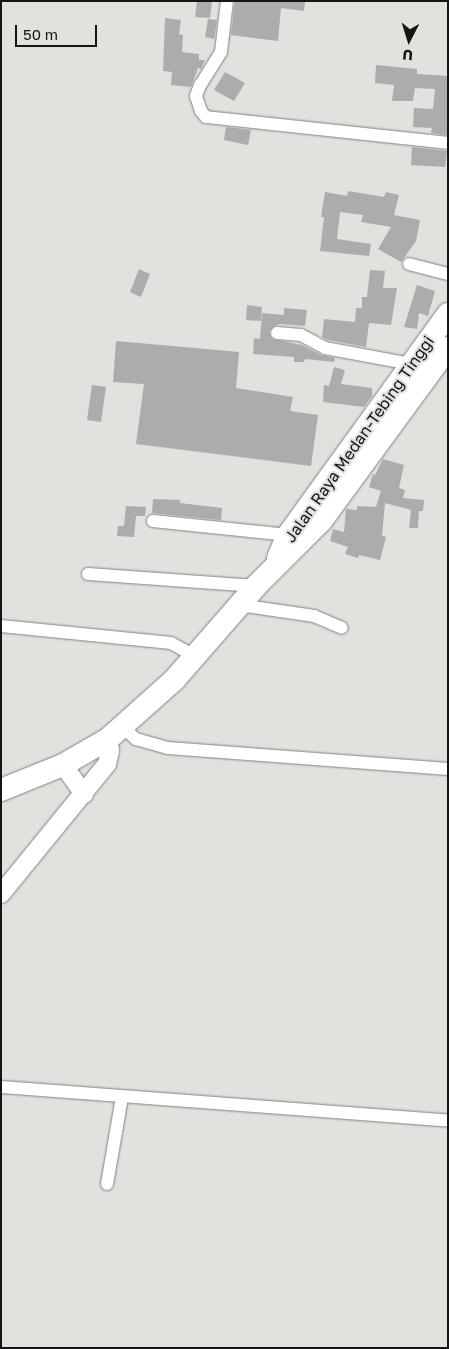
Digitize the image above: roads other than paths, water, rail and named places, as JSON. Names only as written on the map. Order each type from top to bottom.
[{"type":"highway","name":"Jalan Raya Medan-Tebing Tinggi","points":[[274,566],[288,535],[448,314]]},
{"type":"highway","name":"Jalan Raya Medan-Tebing Tinggi","points":[[1,790],[63,765],[115,733],[175,679],[274,566],[322,520],[448,348]]},
{"type":"street","points":[[227,1],[221,52],[200,85],[196,96],[201,111],[206,117],[448,144]]},
{"type":"street","points":[[409,264],[448,274]]},
{"type":"street","points":[[277,333],[301,335],[325,348],[411,364]]},
{"type":"street","points":[[153,521],[288,535]]},
{"type":"street","points":[[88,574],[256,586]]},
{"type":"street","points":[[239,605],[314,616],[342,628]]},
{"type":"street","points":[[1,626],[171,643],[187,652],[193,658]]},
{"type":"street","points":[[1,894],[107,764],[115,733],[168,748],[448,769]]},
{"type":"street","points":[[63,765],[84,794]]},
{"type":"street","points":[[1,1087],[448,1121]]},
{"type":"street","points":[[107,1184],[122,1097]]}]
